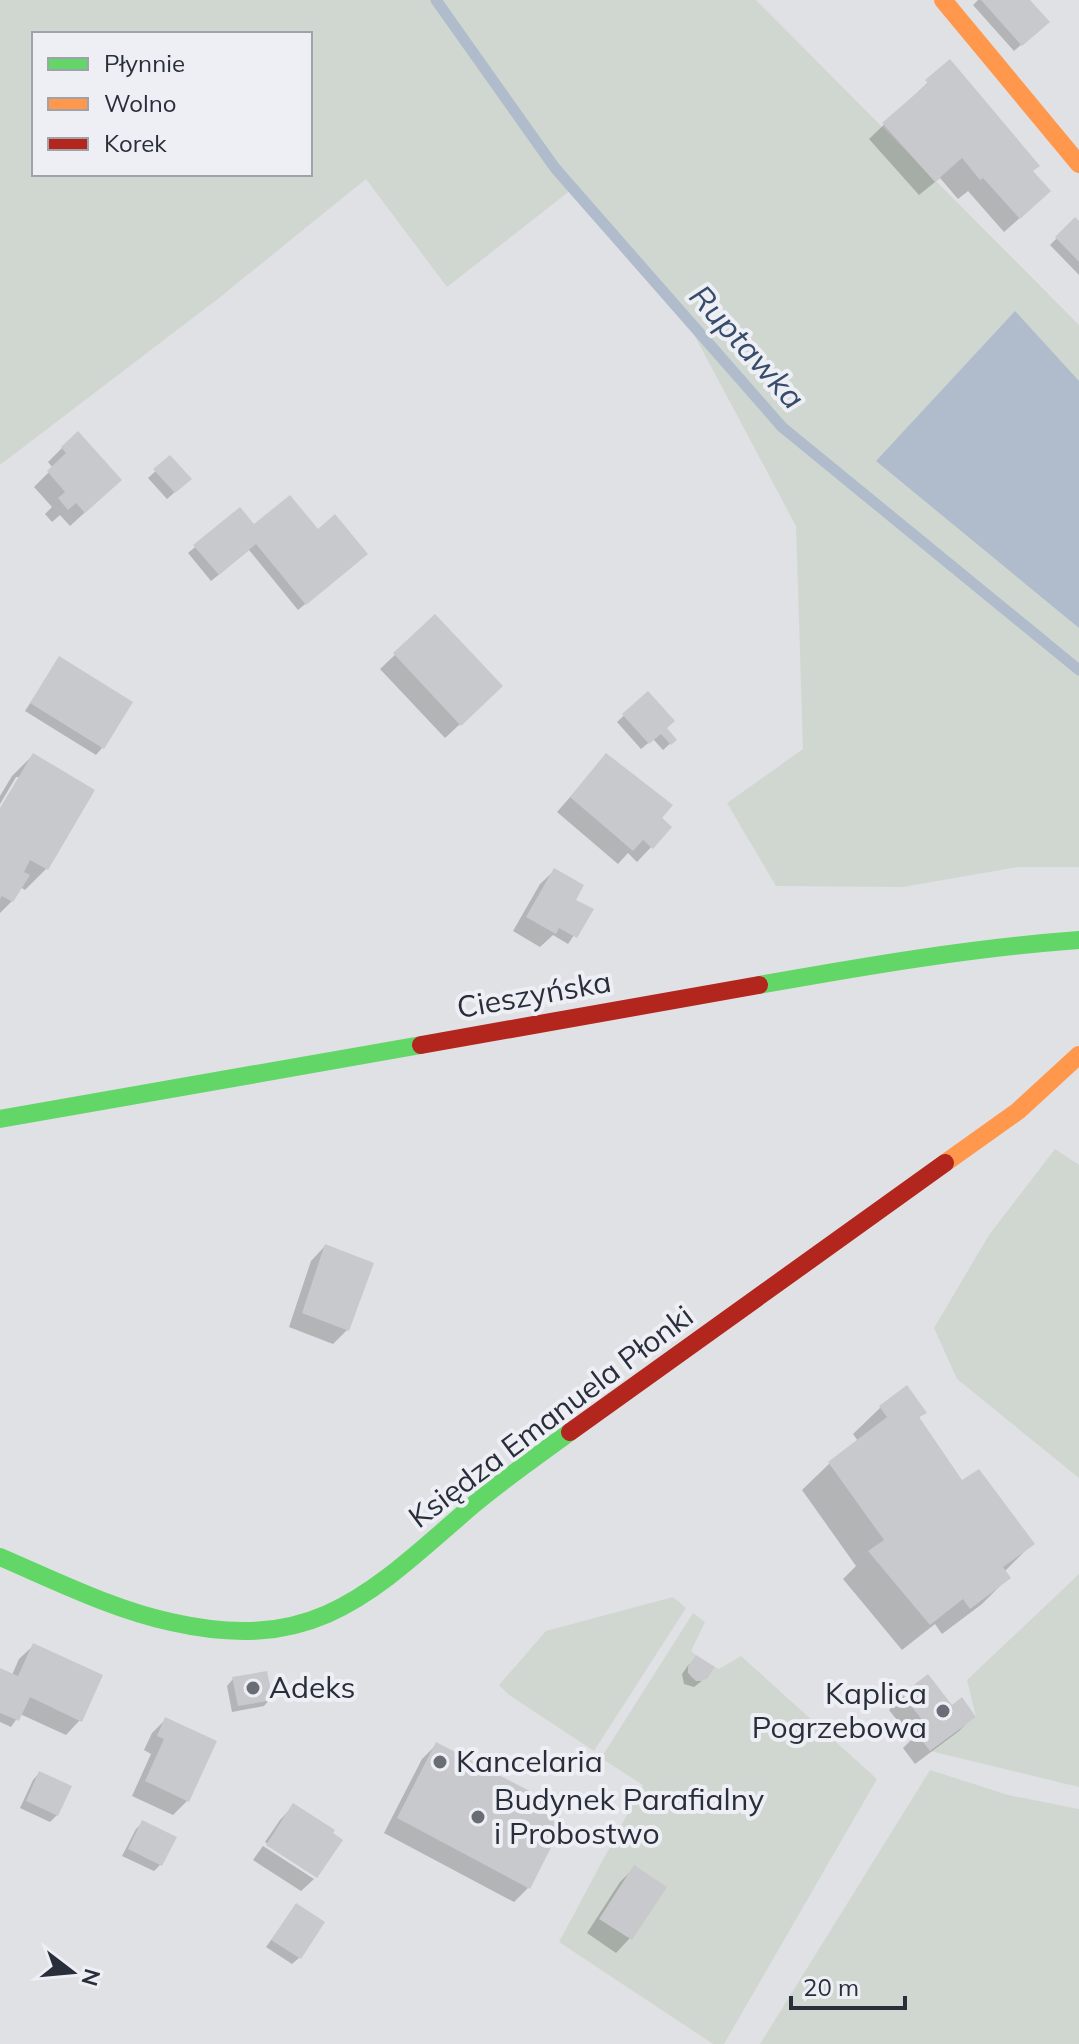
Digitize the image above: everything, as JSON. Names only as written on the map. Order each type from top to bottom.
[{"type":"street","points":[[943,0],[1079,164]]},
{"type":"street","name":"Cieszyńska","points":[[0,1119],[900,960],[1079,940]]},
{"type":"street","name":"Księdza Emanuela Płonki","points":[[0,1557],[146,1618],[225,1632],[280,1630],[334,1613],[376,1588],[499,1485],[1018,1111],[1079,1055]]},
{"type":"shaded area","points":[[0,0],[756,0],[1079,325],[1079,867],[1018,867],[903,887],[776,886],[727,803],[803,749],[796,526],[674,297],[576,186],[447,287],[366,179],[219,298],[0,465]]},
{"type":"shaded area","points":[[1055,1149],[1079,1165],[1079,1478],[957,1379],[934,1328],[989,1235]]},
{"type":"shaded area","points":[[1079,1574],[1079,1787],[930,1751],[976,1717],[967,1680]]},
{"type":"shaded area","points":[[673,1597],[686,1608],[594,1751],[509,1695],[499,1685],[546,1631]]},
{"type":"shaded area","points":[[693,1613],[705,1622],[691,1651],[696,1655],[688,1666],[691,1678],[702,1681],[715,1667],[719,1669],[741,1656],[877,1779],[724,2044],[713,2044],[559,1942],[643,1785],[601,1758]]},
{"type":"shaded area","points":[[930,1770],[1008,1795],[1079,1809],[1079,2044],[760,2044]]},
{"type":"water","points":[[1015,311],[1079,381],[1079,628],[876,461]]},
{"type":"building","points":[[981,0],[1030,0],[1050,22],[1022,46]]},
{"type":"building","points":[[950,59],[1040,166],[1033,171],[1051,191],[1020,219],[962,158],[935,182],[882,123]]},
{"type":"building","points":[[1075,217],[1079,221],[1079,262],[1055,237]]},
{"type":"building","points":[[78,431],[122,480],[85,513],[76,503],[68,510],[58,498],[65,492],[47,471],[66,453],[61,447]]},
{"type":"building","points":[[170,455],[192,479],[175,493],[153,469]]},
{"type":"building","points":[[290,495],[318,529],[335,514],[368,554],[306,605],[256,544],[219,575],[193,545],[240,507],[254,524]]},
{"type":"building","points":[[435,614],[503,686],[461,726],[393,653]]},
{"type":"building","points":[[59,656],[133,702],[104,749],[30,703]]},
{"type":"building","points":[[648,691],[675,721],[667,728],[677,740],[671,745],[661,734],[649,744],[622,714]]},
{"type":"building","points":[[33,753],[95,790],[48,870],[30,860],[24,872],[30,875],[13,902],[2,896],[0,899],[0,808]]},
{"type":"building","points":[[606,753],[673,805],[662,818],[672,827],[653,849],[643,840],[633,851],[570,797]]},
{"type":"building","points":[[554,868],[584,885],[576,900],[594,909],[577,938],[559,928],[556,934],[526,917]]},
{"type":"building","points":[[325,1244],[374,1263],[349,1331],[302,1313]]},
{"type":"building","points":[[907,1385],[927,1413],[919,1417],[962,1480],[979,1469],[1035,1544],[1003,1567],[1011,1578],[970,1609],[963,1599],[930,1625],[868,1551],[884,1540],[828,1462],[887,1417],[879,1406]]},
{"type":"building","points":[[33,1643],[103,1675],[82,1722],[30,1697],[19,1721],[0,1713],[0,1668],[18,1676]]},
{"type":"building","points":[[696,1655],[715,1667],[702,1681],[696,1681],[688,1673],[688,1666]]},
{"type":"building","name":"Adeks","points":[[267,1671],[273,1700],[238,1706],[232,1677]]},
{"type":"building","name":"Kaplica Pogrzebowa","points":[[928,1674],[952,1705],[962,1697],[976,1717],[930,1751],[916,1733],[926,1725],[902,1694]]},
{"type":"building","points":[[165,1717],[217,1741],[189,1802],[145,1781],[164,1739],[157,1736]]},
{"type":"building","name":"Budynek Parafialny i Probostwo","points":[[436,1742],[560,1807],[556,1815],[565,1820],[530,1889],[397,1818]]},
{"type":"building","points":[[39,1771],[72,1786],[58,1816],[26,1801]]},
{"type":"building","points":[[293,1803],[335,1830],[333,1833],[343,1840],[317,1878],[266,1845]]},
{"type":"building","points":[[142,1820],[177,1837],[162,1866],[128,1849]]},
{"type":"building","points":[[634,1865],[667,1887],[632,1940],[599,1919]]},
{"type":"building","points":[[296,1903],[325,1922],[301,1959],[271,1940]]},
{"type":"waterway","name":"Ruptawka","points":[[436,0],[555,168],[782,427],[1079,670]]},
{"type":"traffic: fast","points":[[759,985],[959,953],[1079,940]]},
{"type":"traffic: fast","points":[[0,1119],[421,1045]]},
{"type":"traffic: fast","points":[[0,1557],[106,1602],[171,1622],[221,1630],[265,1630],[303,1623],[338,1609],[371,1589],[485,1495],[570,1432]]},
{"type":"traffic: slow","points":[[943,0],[1079,164]]},
{"type":"traffic: slow","points":[[945,1163],[1018,1111],[1079,1055]]},
{"type":"traffic: jam","points":[[421,1045],[759,985]]},
{"type":"traffic: jam","points":[[570,1432],[945,1163]]},
{"type":"place","name":"Adeks","points":[[253,1688]]},
{"type":"place","name":"Kaplica Pogrzebowa","points":[[943,1711]]},
{"type":"place","name":"Kancelaria","points":[[440,1762]]},
{"type":"place","name":"Budynek Parafialny i Probostwo","points":[[478,1817]]}]
